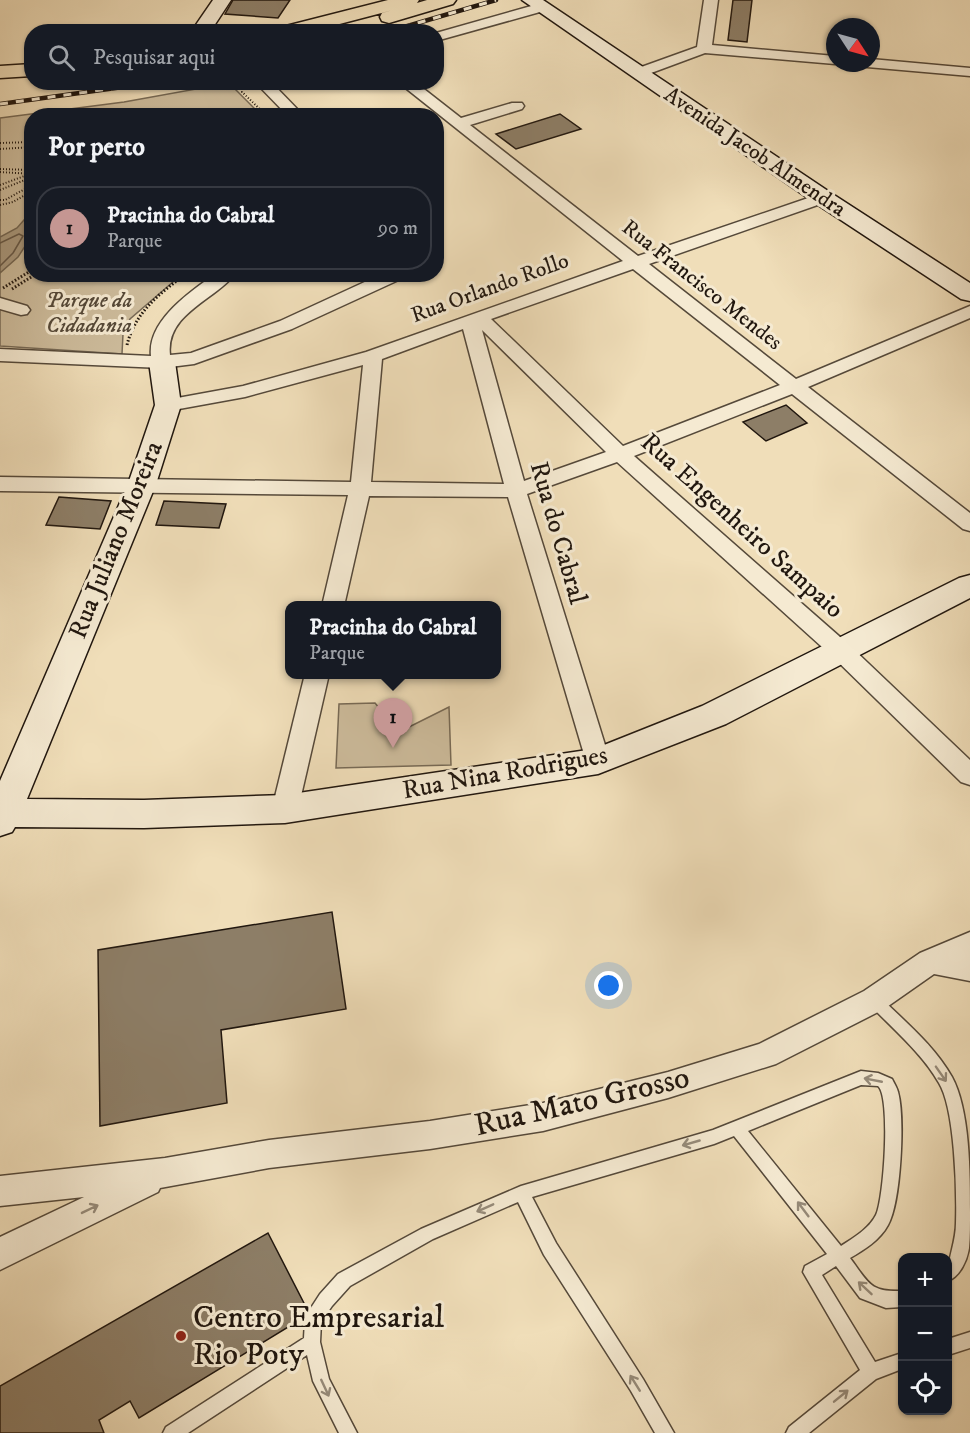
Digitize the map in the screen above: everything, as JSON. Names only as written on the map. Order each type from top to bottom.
[{"type":"main road","points":[[316,24],[410,0]]},
{"type":"main road","points":[[358,24],[447,0]]},
{"type":"main road","points":[[0,62],[24,61]]},
{"type":"main road","points":[[0,72],[24,70]]},
{"type":"street","points":[[206,24],[222,0]]},
{"type":"street","points":[[704,49],[711,0]]},
{"type":"street","points":[[444,34],[537,4]]},
{"type":"street","name":"Avenida Jacob Almendra","points":[[537,4],[969,296]]},
{"type":"street","points":[[638,73],[704,49],[826,59]]},
{"type":"street","points":[[880,64],[970,72]]},
{"type":"street","points":[[270,90],[289,108]]},
{"type":"street","name":"Rua Francisco Mendes","points":[[415,90],[438,108]]},
{"type":"street","points":[[458,124],[518,106]]},
{"type":"street","name":"Rua Francisco Mendes","points":[[444,113],[970,524]]},
{"type":"street","name":"Rua Orlando Rollo","points":[[168,405],[245,391],[373,356],[474,318],[823,198]]},
{"type":"street","name":"Rua Juliano Moreira","points":[[1,816],[142,484],[168,405],[160,347],[163,335],[188,305],[217,282]]},
{"type":"street","points":[[0,355],[133,362],[162,362],[194,358],[234,345],[327,308],[381,282]]},
{"type":"street","points":[[0,484],[142,484],[360,490],[516,491],[620,454],[795,386],[969,296]]},
{"type":"street","points":[[0,303],[19,313],[0,309]]},
{"type":"street","name":"Rua Engenheiro Sampaio","points":[[474,318],[620,454],[840,650],[970,775]]},
{"type":"street","name":"Rua do Cabral","points":[[474,318],[516,491],[598,761]]},
{"type":"street","points":[[334,601],[360,490],[373,356]]},
{"type":"street","name":"Rua Nina Rodrigues","points":[[1,816],[285,809],[598,761],[714,715],[970,585]]},
{"type":"street","points":[[285,809],[316,679]]},
{"type":"street","name":"Rua Mato Grosso","points":[[0,1191],[165,1173],[269,1154],[430,1135],[543,1118],[668,1085],[766,1055],[874,1000],[930,961],[970,944]]},
{"type":"street","points":[[930,961],[970,969]]},
{"type":"street","name":"Rua Mato Grosso","points":[[0,1254],[165,1173]]},
{"type":"street","points":[[33,1236],[54,1218],[58,1210],[56,1201],[36,1188]]},
{"type":"lane","points":[[874,1000],[931,1060],[948,1084],[963,1176],[964,1240],[958,1260],[952,1268]]},
{"type":"lane","points":[[348,1433],[321,1381],[312,1342],[313,1320],[326,1300],[344,1280],[427,1234],[521,1193],[737,1129],[810,1097],[861,1078],[878,1080],[887,1084],[892,1092],[895,1126],[884,1219],[860,1242],[811,1272],[871,1372]]},
{"type":"lane","points":[[737,1129],[866,1292],[886,1300],[898,1299]]},
{"type":"lane","points":[[521,1193],[550,1249],[665,1433]]},
{"type":"lane","points":[[952,1346],[970,1340]]},
{"type":"lane","points":[[172,1433],[312,1342]]},
{"type":"lane","points":[[795,1433],[871,1372],[898,1363]]},
{"type":"path","points":[[243,90],[242,92],[259,108]]},
{"type":"path","points":[[0,144],[24,142]]},
{"type":"path","points":[[0,149],[24,148]]},
{"type":"path","points":[[0,171],[24,173]]},
{"type":"path","points":[[0,185],[24,176]]},
{"type":"path","points":[[0,190],[24,178]]},
{"type":"path","points":[[0,200],[24,189]]},
{"type":"path","points":[[0,205],[13,202],[24,196]]},
{"type":"path","points":[[0,289],[24,275]]},
{"type":"path","points":[[0,294],[24,281]]},
{"type":"path","points":[[133,362],[126,344],[136,319],[175,282]]},
{"type":"path","points":[[130,319],[136,319]]},
{"type":"green space","name":"Parque da Cidadania","points":[[190,90],[236,90],[254,108],[78,108]]},
{"type":"green space","name":"Parque da Cidadania","points":[[24,115],[24,282],[173,282],[130,319],[123,334],[122,354],[0,346],[0,118]]},
{"type":"green space","points":[[375,703],[399,732],[449,707],[451,765],[336,768],[339,704]]},
{"type":"water","points":[[24,220],[24,248],[18,257],[0,273],[0,237],[17,228]]},
{"type":"building","points":[[233,0],[290,0],[278,18],[225,14]]},
{"type":"building","points":[[733,0],[752,0],[747,42],[728,40]]},
{"type":"building","points":[[560,114],[581,129],[516,149],[496,134]]},
{"type":"building","points":[[786,405],[807,423],[766,441],[743,422]]},
{"type":"building","points":[[59,497],[111,501],[100,529],[46,525]]},
{"type":"building","points":[[164,501],[226,504],[219,528],[156,525]]},
{"type":"building","points":[[332,912],[346,1009],[221,1030],[227,1103],[100,1126],[98,950]]},
{"type":"building","name":"Centro Empresarial Rio Poty","points":[[268,1233],[307,1309],[303,1318],[139,1418],[130,1401],[99,1420],[104,1433],[0,1433],[0,1386]]},
{"type":"railway","points":[[414,24],[496,0]]},
{"type":"railway","points":[[0,104],[101,90]]},
{"type":"place","name":"Pracinha do Cabral","points":[[393,748]]},
{"type":"place","name":"Centro Empresarial Rio Poty","points":[[181,1336]]}]
